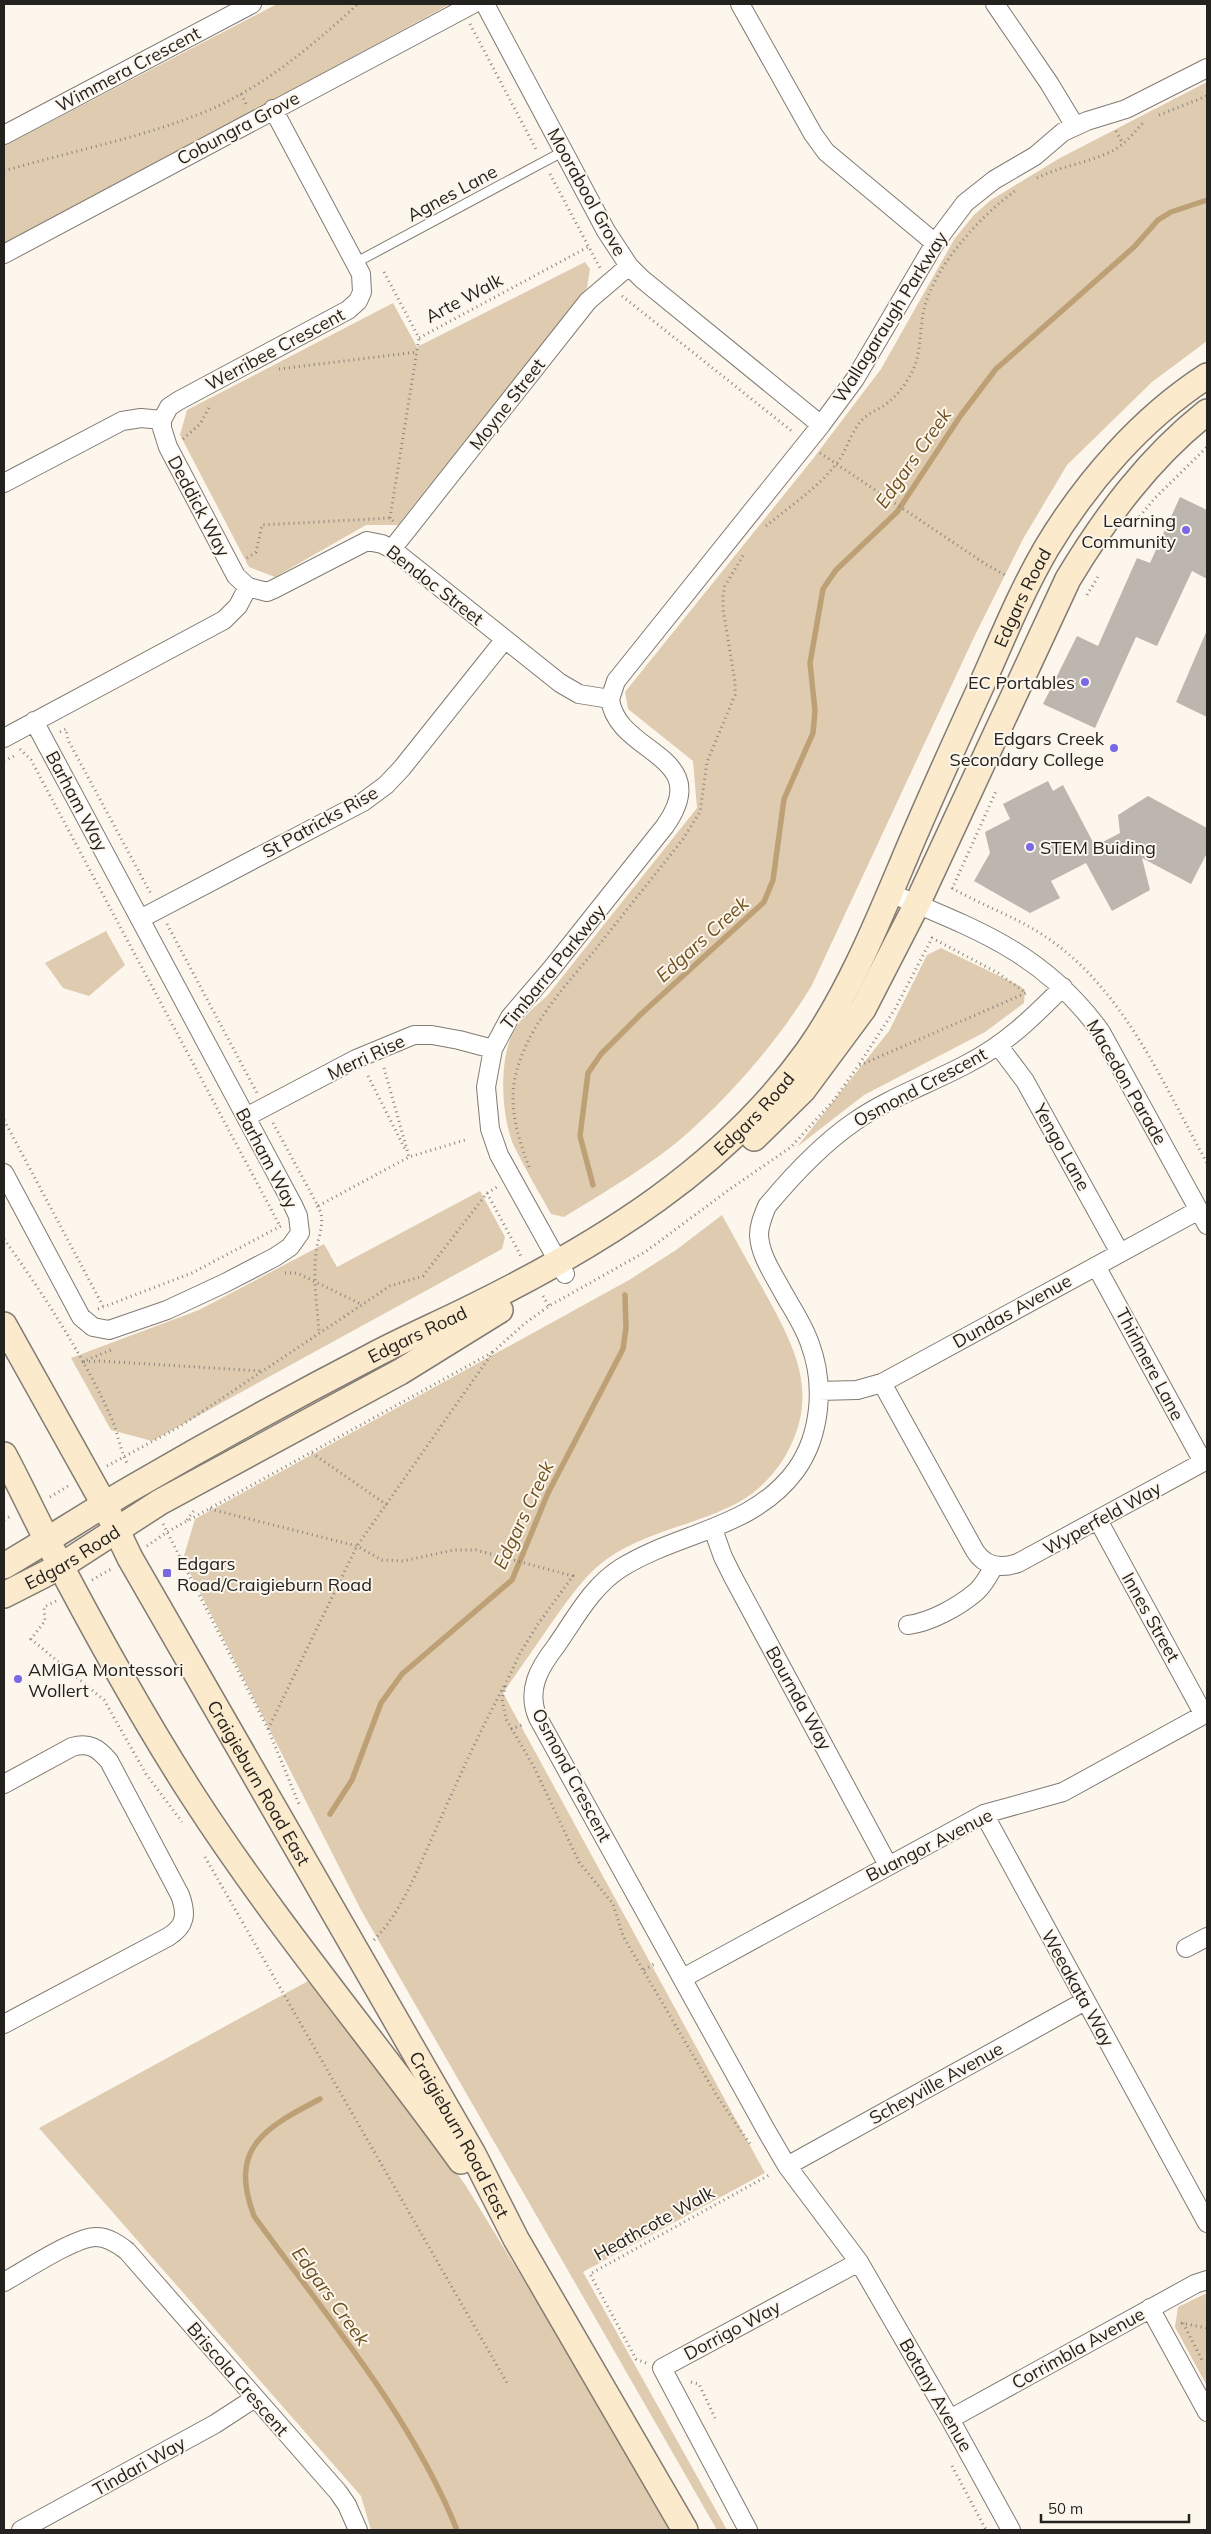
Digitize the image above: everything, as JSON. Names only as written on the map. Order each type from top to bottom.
[{"type":"main road","name":"Edgars Road","points":[[4,1596],[61,1566],[153,1507],[400,1372],[482,1320],[540,1290],[562,1268],[683,1180],[728,1142],[777,1090],[809,1049],[835,1008],[890,893],[1007,627],[1047,548],[1076,505],[1103,470],[1164,409],[1207,376]]},
{"type":"main road","name":"Edgars Road","points":[[562,1268],[651,1222],[693,1191],[753,1139],[803,1090],[863,1009],[916,904],[1068,579],[1098,529],[1131,487],[1153,461],[1186,429],[1207,412]]},
{"type":"main road","name":"Edgars Road","points":[[4,1566],[137,1484],[375,1354],[540,1290]]},
{"type":"main road","name":"Craigieburn Road East","points":[[4,1325],[104,1504],[130,1558],[473,2154],[516,2239],[685,2530]]},
{"type":"main road","name":"Craigieburn Road East","points":[[4,1455],[74,1591],[157,1740],[205,1814],[295,1943],[400,2076],[516,2239]]},
{"type":"street","name":"Wimmera Crescent","points":[[4,135],[252,4]]},
{"type":"street","name":"Cobungra Grove","points":[[4,254],[473,4]]},
{"type":"street","name":"Moorabool Grove","points":[[485,4],[606,231],[629,266],[642,279],[821,426]]},
{"type":"street","points":[[740,4],[813,134],[826,152],[935,243]]},
{"type":"street","points":[[995,4],[1053,89],[1075,126]]},
{"type":"street","name":"Wallagaraugh Parkway","points":[[610,699],[616,681],[821,426],[864,365],[951,219],[977,192],[1035,156],[1062,132],[1126,108],[1207,68]]},
{"type":"street","name":"Werribee Crescent","points":[[162,420],[170,407],[178,401],[348,310],[358,301],[362,292],[361,274],[356,263],[273,109]]},
{"type":"street","name":"Moyne Street","points":[[392,549],[588,301],[629,266]]},
{"type":"street","points":[[4,483],[122,421],[141,418],[162,420]]},
{"type":"street","name":"Deddick Way","points":[[162,420],[162,428],[168,447],[236,576],[248,587]]},
{"type":"street","name":"Bendoc Street","points":[[248,587],[267,592],[367,541],[382,544],[392,549],[572,692],[610,699]]},
{"type":"street","points":[[8,736],[224,620],[238,606],[248,587]]},
{"type":"street","name":"St Patricks Rise","points":[[140,919],[363,802],[386,785],[402,768],[505,639]]},
{"type":"street","name":"Timbarra Parkway","points":[[562,1268],[499,1155],[490,1129],[486,1106],[486,1087],[493,1050],[501,1030],[514,1011],[552,968],[674,813],[679,804],[680,784],[677,775],[667,762],[616,720],[610,699]]},
{"type":"street","name":"Barham Way","points":[[34,721],[298,1216],[300,1233],[290,1247],[195,1298],[109,1330],[93,1327],[81,1317]]},
{"type":"street","name":"Macedon Parade","points":[[890,893],[1006,944],[1032,961],[1063,987],[1088,1013],[1101,1032],[1203,1217]]},
{"type":"street","name":"Osmond Crescent","points":[[780,2170],[683,1978],[538,1718],[532,1700],[533,1687],[544,1662],[603,1582],[620,1569],[641,1557],[713,1529],[747,1513],[764,1502],[796,1469],[807,1450],[814,1430],[819,1391],[817,1367],[810,1343],[761,1248],[759,1234],[761,1219],[767,1206],[830,1141],[854,1122],[872,1110],[966,1064],[998,1045],[1024,1027],[1063,987]]},
{"type":"street","name":"Merri Rise","points":[[246,1117],[356,1059],[414,1035],[459,1040],[493,1050]]},
{"type":"street","name":"Yengo Lane","points":[[998,1045],[1025,1081],[1120,1253]]},
{"type":"street","points":[[4,1174],[81,1317]]},
{"type":"street","name":"Dundas Avenue","points":[[819,1391],[856,1390],[882,1383],[1120,1253],[1203,1217]]},
{"type":"street","name":"Thirlmere Lane","points":[[1096,1266],[1205,1465]]},
{"type":"street","points":[[882,1383],[974,1551],[982,1560],[994,1566],[982,1586],[971,1596],[930,1620],[908,1626]]},
{"type":"street","name":"Wyperfeld Way","points":[[994,1566],[1009,1566],[1018,1563],[1205,1465]]},
{"type":"street","name":"Innes Street","points":[[1098,1520],[1206,1714]]},
{"type":"street","name":"Bournda Way","points":[[713,1529],[722,1557],[888,1865]]},
{"type":"street","name":"Buangor Avenue","points":[[683,1978],[984,1814],[1063,1792],[1206,1714]]},
{"type":"street","points":[[4,1784],[72,1747],[82,1744],[95,1747],[109,1761],[180,1894],[185,1914],[181,1926],[168,1937],[4,2024]]},
{"type":"street","name":"Weeakata Way","points":[[984,1814],[1207,2223]]},
{"type":"street","points":[[1186,1948],[1207,1937]]},
{"type":"street","name":"Scheyville Avenue","points":[[780,2170],[1085,2001]]},
{"type":"street","points":[[780,2170],[859,2262]]},
{"type":"street","name":"Briscola Crescent","points":[[4,2282],[85,2239],[106,2238],[127,2251],[338,2492],[358,2530]]},
{"type":"street","name":"Dorrigo Way","points":[[662,2368],[859,2262]]},
{"type":"street","name":"Botany Avenue","points":[[859,2262],[950,2419],[1011,2530]]},
{"type":"street","name":"Corrimbla Avenue","points":[[950,2419],[1194,2284],[1207,2280]]},
{"type":"street","points":[[1150,2308],[1207,2412]]},
{"type":"street","points":[[662,2368],[748,2530]]},
{"type":"street","name":"Tindari Way","points":[[21,2530],[215,2424],[255,2398]]},
{"type":"lane","name":"Agnes Lane","points":[[356,263],[564,151]]},
{"type":"path","points":[[4,171],[178,122],[209,110],[284,67],[320,40],[358,4]]},
{"type":"path","points":[[1154,117],[1207,96]]},
{"type":"path","points":[[1035,179],[1061,167],[1113,151],[1123,144],[1146,120]]},
{"type":"path","points":[[760,532],[836,465],[848,448],[860,421],[886,405],[898,393],[913,370],[918,356],[924,308],[930,292],[952,254],[978,221],[1021,187]]},
{"type":"path","name":"Arte Walk","points":[[384,272],[419,338],[588,247]]},
{"type":"path","points":[[390,518],[419,338]]},
{"type":"path","points":[[272,370],[417,352]]},
{"type":"path","points":[[168,447],[195,430],[214,402]]},
{"type":"path","points":[[1128,531],[1155,498],[1207,447]]},
{"type":"path","points":[[847,473],[987,565]]},
{"type":"path","points":[[231,566],[256,552],[262,525],[390,518],[405,532]]},
{"type":"path","points":[[4,1520],[124,1458],[179,1427],[361,1304],[390,1286],[422,1276],[487,1193],[529,1168],[519,1140],[513,1102],[519,1062],[532,1032],[546,1011],[683,839],[700,812],[707,762],[735,695],[735,682],[723,609],[723,596],[725,586],[744,552]]},
{"type":"path","points":[[1086,598],[1100,574]]},
{"type":"path","points":[[8,736],[32,760],[280,1226]]},
{"type":"path","points":[[186,1828],[146,1774],[104,1700],[31,1639],[45,1621],[44,1608],[130,1558],[167,1532],[493,1352],[524,1324],[540,1290],[645,1252],[730,1189],[791,1148],[834,1100],[858,1066],[894,1009],[932,938],[998,973],[1026,993],[858,1066]]},
{"type":"path","points":[[384,1068],[409,1157]]},
{"type":"path","points":[[368,1076],[409,1157]]},
{"type":"path","points":[[4,1120],[103,1306]]},
{"type":"path","points":[[81,1317],[103,1306],[192,1273],[409,1157],[465,1140]]},
{"type":"path","points":[[487,1193],[540,1290]]},
{"type":"path","points":[[318,1206],[322,1217],[322,1228],[315,1262],[319,1332]]},
{"type":"path","points":[[4,1239],[41,1292],[82,1362],[113,1421],[124,1458],[137,1484]]},
{"type":"path","points":[[280,1274],[297,1273],[361,1304]]},
{"type":"path","points":[[82,1362],[119,1347]]},
{"type":"path","points":[[268,1729],[357,1546],[493,1352]]},
{"type":"path","points":[[82,1362],[99,1361],[263,1372]]},
{"type":"path","points":[[312,1453],[387,1505]]},
{"type":"path","points":[[153,1507],[268,1729],[302,1810]]},
{"type":"path","points":[[209,1509],[357,1546],[382,1560],[403,1561],[454,1550],[476,1550],[573,1576],[534,1632],[507,1681],[474,1745],[405,1896],[386,1928],[370,1944]]},
{"type":"path","points":[[507,1681],[502,1699],[506,1719],[534,1767],[579,1862],[613,1904],[623,1936],[717,2096],[753,2147]]},
{"type":"path","points":[[201,1850],[508,2382]]},
{"type":"path","points":[[768,2168],[780,2170]]},
{"type":"path","name":"Heathcote Walk","points":[[662,2368],[636,2359],[590,2274],[780,2170]]},
{"type":"path","points":[[1183,2323],[1203,2362]]},
{"type":"path","points":[[1163,2332],[1183,2323],[1207,2328]]},
{"type":"path","points":[[950,2460],[986,2530]]},
{"type":"shaded area","points":[[277,4],[450,4],[4,247],[4,146]]},
{"type":"shaded area","points":[[1207,82],[1207,341],[1152,382],[1067,465],[1023,539],[975,635],[812,985],[800,1005],[771,1044],[740,1081],[707,1115],[660,1155],[564,1217],[551,1214],[518,1155],[506,1119],[503,1087],[506,1055],[510,1041],[515,1029],[522,1020],[547,996],[697,808],[693,761],[628,709],[625,692],[812,460],[881,369],[955,238],[974,215],[991,200],[1060,158]]},
{"type":"shaded area","points":[[585,262],[590,269],[587,288],[398,525],[366,525],[275,577],[249,567],[180,435],[187,410],[393,303],[417,347]]},
{"type":"shaded area","points":[[106,931],[125,965],[89,996],[63,988],[45,963]]},
{"type":"shaded area","points":[[941,948],[1018,985],[1025,990],[1024,1003],[985,1032],[864,1095],[797,1147],[889,1031],[927,955]]},
{"type":"shaded area","points":[[480,1191],[505,1237],[502,1249],[152,1441],[111,1430],[71,1358],[199,1310],[324,1244],[337,1267]]},
{"type":"shaded area","points":[[722,1215],[784,1330],[799,1368],[802,1408],[797,1429],[788,1451],[779,1466],[767,1480],[739,1502],[706,1517],[622,1549],[598,1566],[568,1600],[503,1693],[765,2173],[583,2272],[727,2530],[717,2530],[361,1910],[183,1559],[195,1519],[629,1280],[676,1250]]},
{"type":"shaded area","points":[[310,1980],[428,2132],[466,2186],[568,2353],[669,2530],[371,2530],[361,2496],[39,2128]]},
{"type":"shaded area","points":[[1207,2294],[1207,2386],[1175,2327],[1178,2307]]},
{"type":"building","points":[[1180,497],[1207,510],[1207,579],[1192,571],[1157,646],[1136,637],[1095,728],[1043,704],[1077,636],[1098,646],[1137,558],[1150,563]]},
{"type":"building","points":[[1207,630],[1207,717],[1176,702]]},
{"type":"building","points":[[1048,781],[1053,791],[1063,785],[1095,846],[1120,833],[1118,815],[1148,796],[1207,828],[1207,853],[1191,884],[1142,858],[1150,890],[1112,911],[1086,863],[1051,881],[1060,898],[1030,913],[974,881],[990,853],[985,832],[1010,819],[1003,804]]},
{"type":"waterway","name":"Edgars Creek","points":[[593,1185],[580,1136],[588,1073],[601,1054],[640,1015],[764,902],[773,880],[784,799],[813,733],[815,711],[810,663],[823,589],[836,570],[897,512],[961,415],[996,369],[1134,247],[1158,220],[1171,212],[1207,200]]},
{"type":"waterway","name":"Edgars Creek","points":[[330,1814],[352,1780],[381,1703],[402,1674],[512,1580],[548,1493],[623,1349],[626,1328],[625,1295]]},
{"type":"waterway","name":"Edgars Creek","points":[[320,2099],[283,2120],[268,2131],[257,2142],[249,2156],[246,2173],[247,2192],[254,2216],[338,2329],[391,2406],[416,2446],[438,2487],[457,2530]]},
{"type":"place","name":"Learning Community","points":[[1186,530]]},
{"type":"place","name":"EC Portables","points":[[1085,682]]},
{"type":"place","name":"Edgars Creek Secondary College","points":[[1114,748]]},
{"type":"place","name":"STEM Buiding","points":[[1030,847]]},
{"type":"place","name":"Edgars Road/Craigieburn Road","points":[[167,1573]]},
{"type":"place","name":"AMIGA Montessori Wollert","points":[[18,1679]]}]
